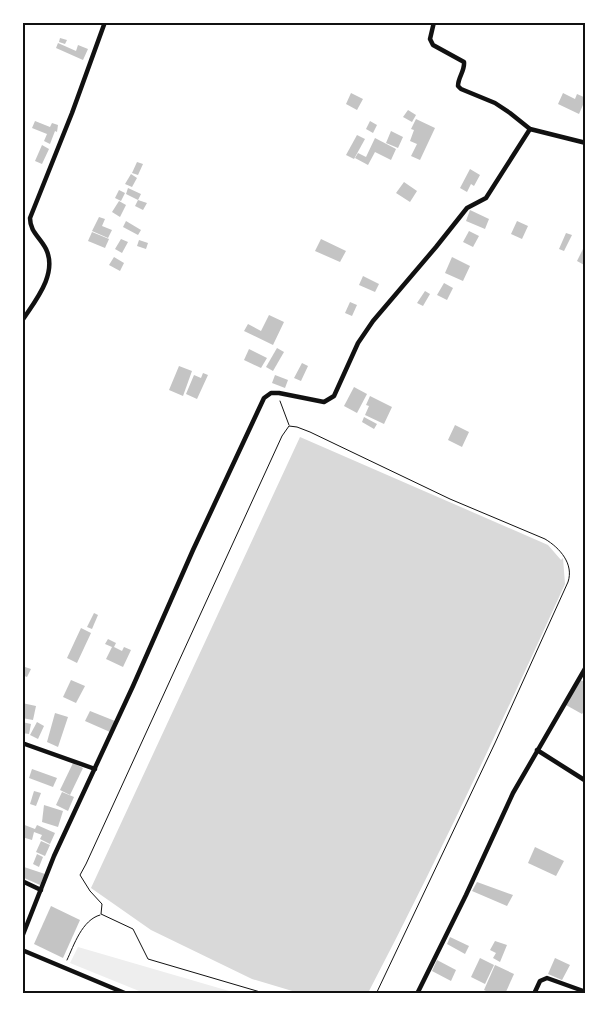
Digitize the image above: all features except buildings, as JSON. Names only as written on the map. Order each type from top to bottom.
[{"type":"street","points":[[22,321],[42,290],[49,264],[46,248],[32,229],[30,218],[105,22]]},
{"type":"street","points":[[434,22],[430,39],[433,45],[464,62],[458,86],[495,103],[530,129],[586,144]]},
{"type":"street","points":[[22,937],[54,856],[193,550],[253,426],[264,398],[271,393],[276,393],[324,402],[334,396],[358,343],[373,321],[467,208],[486,198],[530,129]]},
{"type":"street","points":[[419,993],[513,793],[586,667]]},
{"type":"street","points":[[22,743],[95,769]]},
{"type":"street","points":[[537,750],[586,781]]},
{"type":"street","points":[[22,881],[41,890]]},
{"type":"street","points":[[22,950],[127,994]]},
{"type":"street","points":[[534,994],[540,980],[547,978],[586,992]]},
{"type":"path","points":[[276,393],[289,426]]},
{"type":"path","points":[[101,914],[102,904],[90,891],[80,875],[274,453],[289,426]]},
{"type":"path","points":[[289,426],[310,432],[450,499],[545,538],[563,554],[570,567],[568,582],[376,994]]},
{"type":"path","points":[[64,966],[81,931],[101,914]]},
{"type":"path","points":[[101,914],[133,929],[150,960],[267,994]]},
{"type":"shaded area","points":[[300,437],[548,545],[561,560],[563,558],[565,584],[469,790],[368,993],[299,993],[252,979],[151,930],[91,888]]},
{"type":"shaded area","points":[[78,947],[236,993],[144,993],[70,963]]}]
